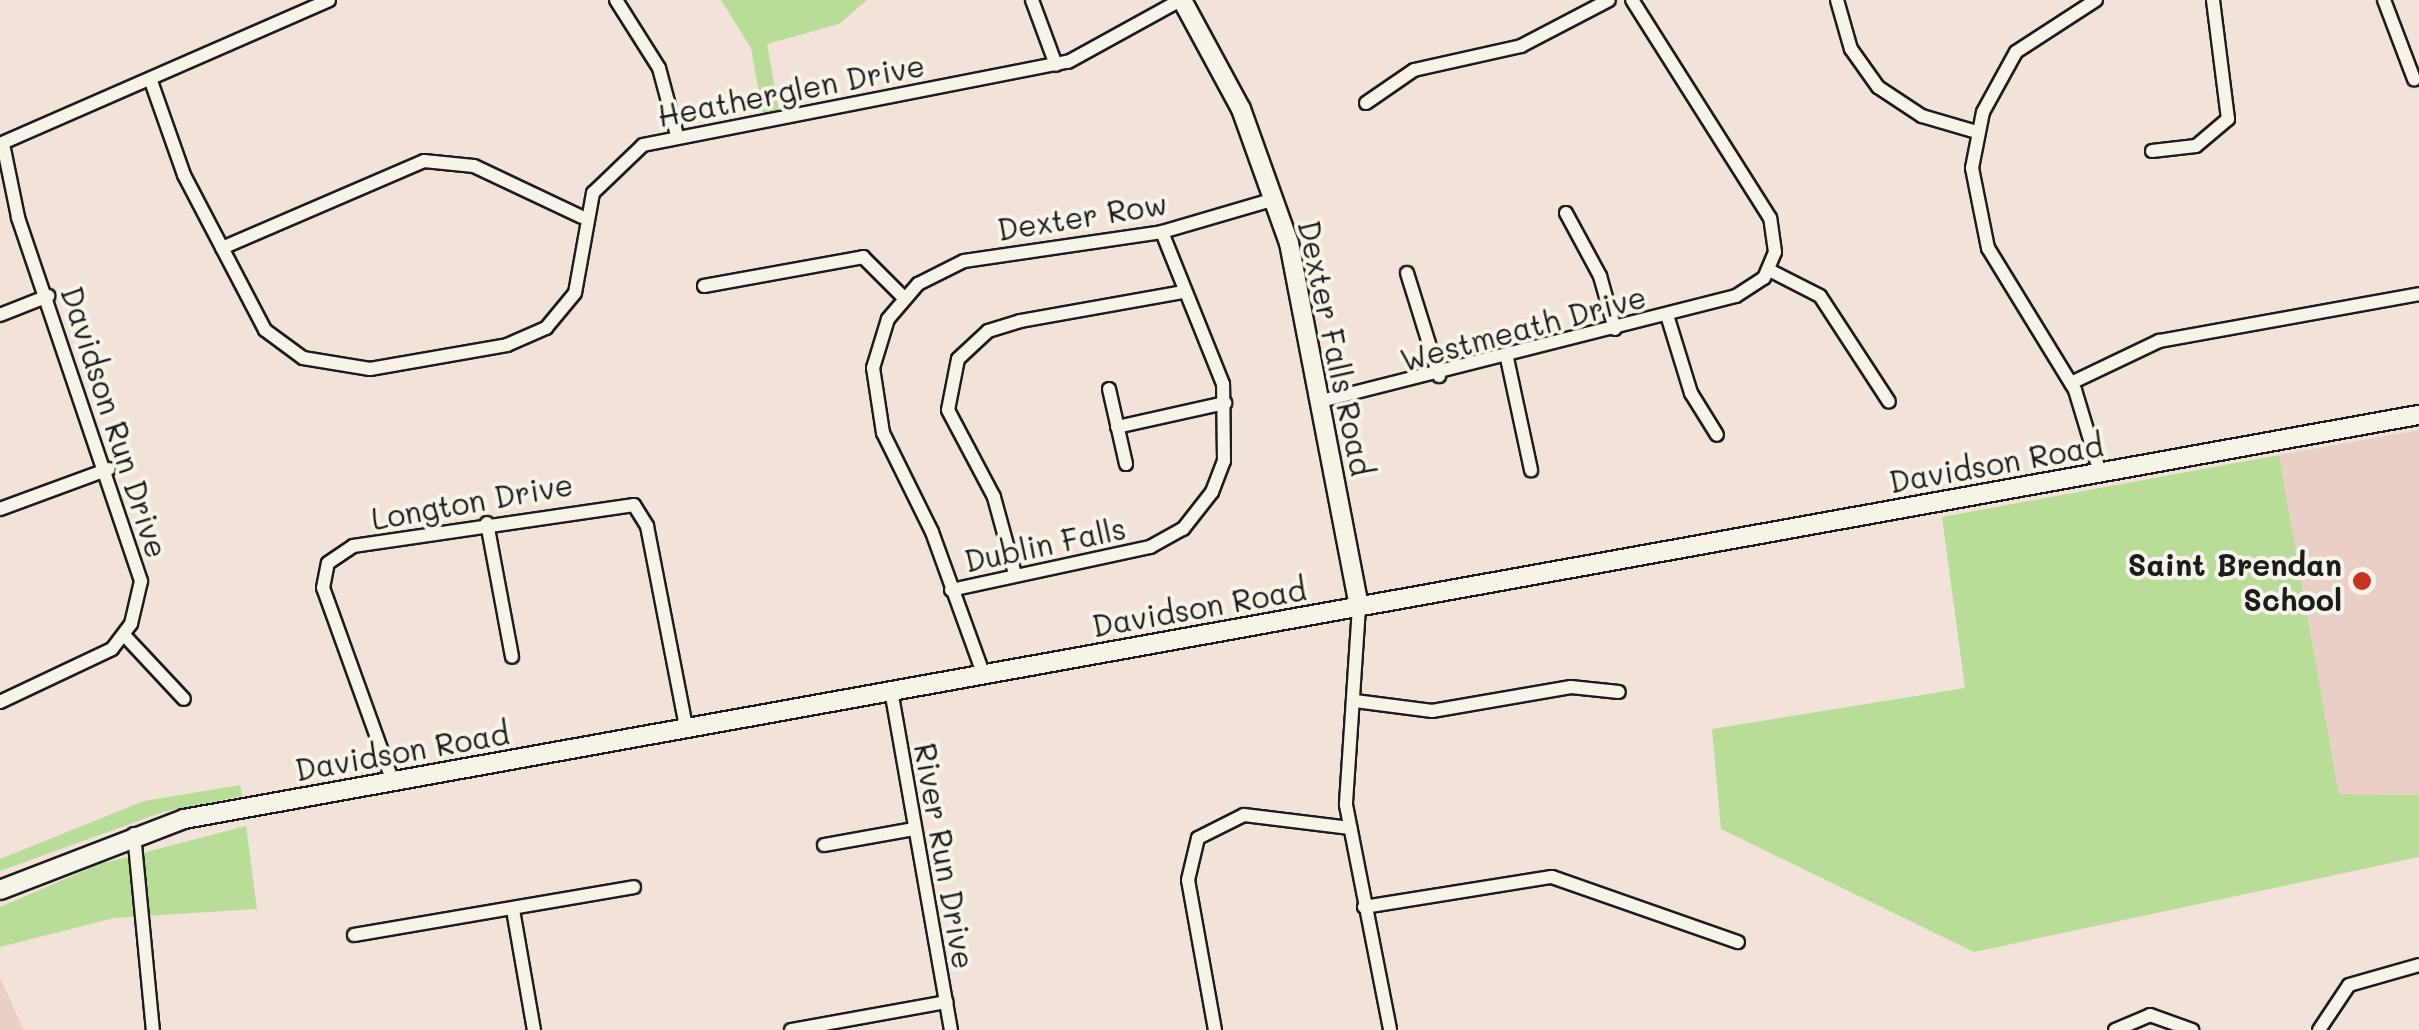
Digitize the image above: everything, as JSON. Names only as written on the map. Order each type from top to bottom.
[{"type":"main road","name":"Dexter Falls Road","points":[[1182,0],[1225,74],[1275,199],[1321,401],[1358,606]]},
{"type":"main road","name":"Davidson Road","points":[[0,890],[134,833],[393,782],[2419,415]]},
{"type":"street","points":[[2,144],[152,84],[330,0]]},
{"type":"street","points":[[616,0],[659,68],[677,135]]},
{"type":"street","points":[[1032,0],[1056,65]]},
{"type":"street","name":"Heatherglen Drive","points":[[222,248],[285,348],[349,370],[528,339],[570,304],[582,217],[620,159],[677,135],[1056,65],[1182,0]]},
{"type":"street","points":[[1366,103],[1414,70],[1521,46],[1609,0]]},
{"type":"street","points":[[1632,0],[1770,218],[1769,270],[1820,296],[1889,402]]},
{"type":"street","points":[[1837,0],[1851,49],[1878,87],[1922,116],[1977,132]]},
{"type":"street","points":[[2096,0],[2016,52],[1977,132],[1979,223],[2072,383],[2100,473]]},
{"type":"street","points":[[2152,151],[2196,146],[2228,119],[2212,0]]},
{"type":"street","points":[[2384,0],[2414,80]]},
{"type":"street","points":[[152,84],[222,248],[424,161],[474,166],[582,217]]},
{"type":"street","name":"Davidson Run Drive","points":[[2,144],[48,296],[140,568],[125,636]]},
{"type":"street","name":"Dexter Row","points":[[903,297],[940,271],[990,254],[1162,232],[1275,199]]},
{"type":"street","points":[[1566,213],[1600,276],[1615,329]]},
{"type":"street","name":"Dublin Falls","points":[[951,590],[1015,574],[1130,554],[1183,529],[1224,462],[1225,403],[1162,232]]},
{"type":"street","points":[[704,286],[863,257],[903,297],[879,343],[874,392],[983,673]]},
{"type":"street","name":"Westmeath Drive","points":[[1321,401],[1438,376],[1736,296],[1769,270]]},
{"type":"street","points":[[1407,274],[1438,376]]},
{"type":"street","points":[[1015,574],[994,497],[948,410],[958,359],[988,331],[1020,320],[1182,292]]},
{"type":"street","points":[[2072,383],[2159,341],[2419,294]]},
{"type":"street","points":[[0,315],[48,296]]},
{"type":"street","points":[[1667,315],[1691,393],[1717,435]]},
{"type":"street","points":[[1507,358],[1530,470]]},
{"type":"street","points":[[1109,389],[1126,464]]},
{"type":"street","points":[[1118,427],[1225,403]]},
{"type":"street","points":[[0,509],[108,469]]},
{"type":"street","name":"Longton Drive","points":[[393,782],[324,574],[353,546],[615,502],[640,510],[686,727]]},
{"type":"street","points":[[487,523],[512,656]]},
{"type":"street","points":[[1358,606],[1350,828],[1390,1030]]},
{"type":"street","points":[[0,702],[94,662],[125,636],[184,700]]},
{"type":"street","points":[[1354,701],[1432,711],[1571,688],[1619,692]]},
{"type":"street","name":"River Run Drive","points":[[891,690],[951,1030]]},
{"type":"street","points":[[1215,1030],[1188,880],[1198,838],[1244,815],[1350,828]]},
{"type":"street","points":[[824,845],[914,829]]},
{"type":"street","points":[[134,833],[153,1030]]},
{"type":"street","points":[[1364,906],[1552,877],[1738,942]]},
{"type":"street","points":[[354,935],[634,887]]},
{"type":"street","points":[[513,910],[534,1030]]},
{"type":"street","points":[[2319,1030],[2348,985],[2419,965]]},
{"type":"street","points":[[792,1030],[946,1002]]},
{"type":"street","points":[[2115,1030],[2150,1015],[2192,1030]]},
{"type":"shaded area","name":"Saint Brendan School","points":[[2419,430],[2419,795],[2339,794],[2279,455]]},
{"type":"shaded area","points":[[0,978],[24,1030],[0,1030]]},
{"type":"green space","points":[[721,0],[867,0],[839,24],[767,44],[779,111],[763,114],[751,48]]},
{"type":"green space","points":[[2279,455],[2339,794],[2419,795],[2419,857],[1974,952],[1721,829],[1712,729],[1965,688],[1942,517]]},
{"type":"green space","points":[[240,785],[242,796],[163,812],[0,871],[0,859],[144,801]]},
{"type":"green space","points":[[246,826],[257,909],[114,918],[0,947],[0,907],[100,864]]},
{"type":"place","name":"Saint Brendan School","points":[[2362,581]]}]
